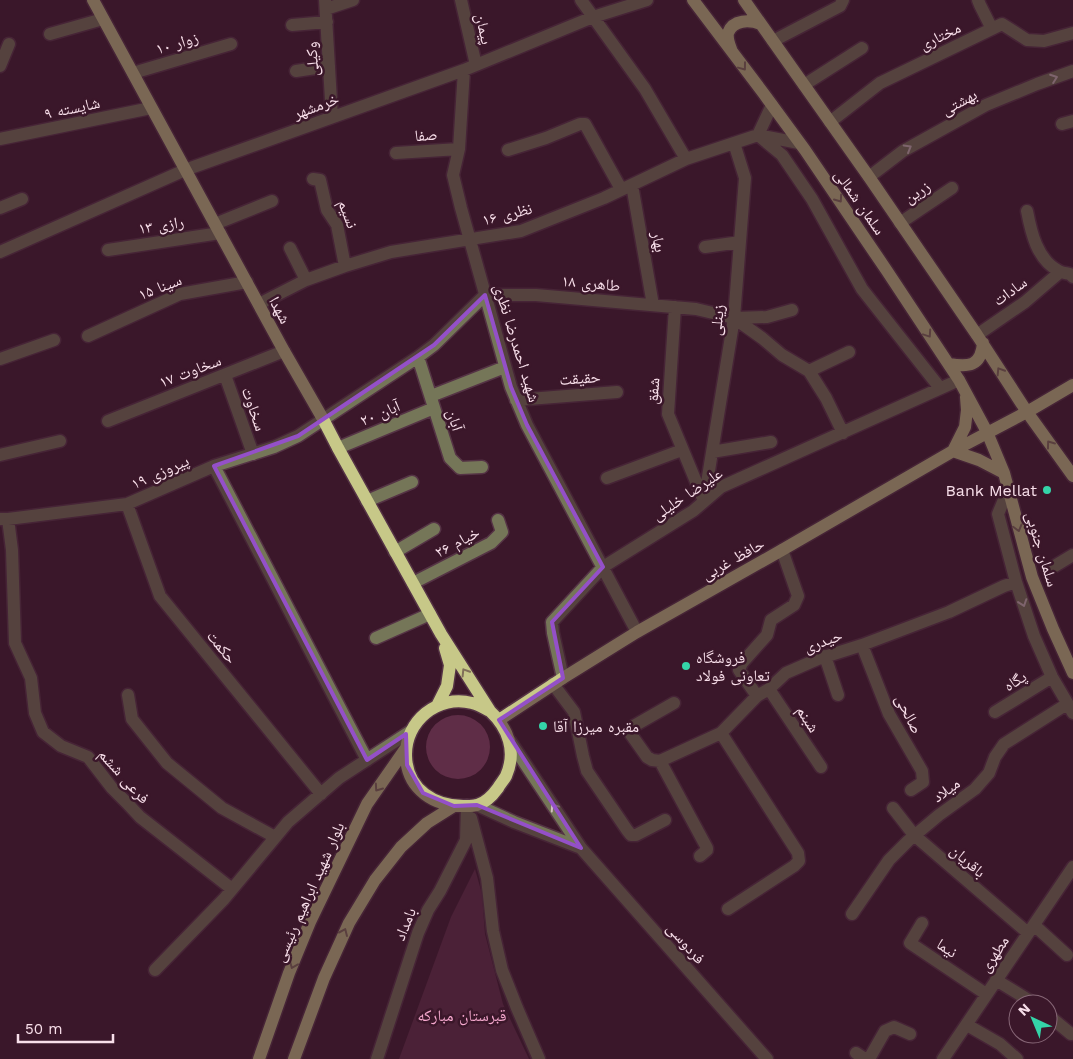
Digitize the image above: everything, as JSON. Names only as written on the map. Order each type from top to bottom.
[{"type":"main road","name":"شهدا","points":[[93,0],[441,634]]},
{"type":"main road","name":"سلمان شمالی","points":[[693,0],[772,105],[855,222],[959,380],[987,432]]},
{"type":"main road","name":"سلمان شمالی","points":[[744,0],[980,339],[1026,412]]},
{"type":"main road","points":[[731,51],[728,34],[731,28],[744,21],[752,20],[761,24]]},
{"type":"main road","points":[[948,364],[968,366],[974,362],[982,351],[980,339]]},
{"type":"main road","name":"حافظ غربی","points":[[494,715],[558,681],[637,632],[953,451],[1073,385]]},
{"type":"main road","points":[[966,392],[967,410],[965,427],[953,451],[979,460],[1004,473]]},
{"type":"main road","points":[[1026,412],[1073,476]]},
{"type":"main road","name":"سلمان جنوبی","points":[[987,432],[1004,473],[1032,577],[1073,673]]},
{"type":"main road","points":[[437,706],[447,686],[450,665],[441,634]]},
{"type":"main road","points":[[441,634],[494,715],[506,730],[510,741],[511,759],[506,776],[496,791],[487,800],[472,806],[454,806],[437,802],[423,793],[413,780],[407,765],[406,748],[411,730],[422,716],[437,706],[454,701],[473,703],[494,715]]},
{"type":"main road","name":"بلوار شهید ابراهیم رئیسی","points":[[260,1059],[310,922],[367,804],[406,748]]},
{"type":"main road","points":[[294,1059],[324,978],[345,930],[375,880],[401,847],[427,823],[454,806]]},
{"type":"street","points":[[326,4],[353,0]]},
{"type":"street","name":"پیمان","points":[[461,0],[470,68]]},
{"type":"street","points":[[581,0],[645,89],[686,159]]},
{"type":"street","name":"خرمشهر","points":[[0,252],[185,170],[470,68],[593,17],[647,0]]},
{"type":"street","points":[[773,41],[840,6],[843,0]]},
{"type":"street","points":[[978,0],[992,29],[1002,24],[1027,40],[1044,41],[1073,33]]},
{"type":"street","name":"وکیلی","points":[[326,4],[332,117]]},
{"type":"street","points":[[50,34],[103,19]]},
{"type":"street","points":[[292,25],[327,22]]},
{"type":"street","name":"مختاری","points":[[830,122],[880,83],[992,29]]},
{"type":"street","points":[[0,66],[9,44]]},
{"type":"street","name":"زوار ۱۰","points":[[133,73],[231,44]]},
{"type":"street","points":[[804,85],[862,48]]},
{"type":"street","points":[[296,71],[329,66]]},
{"type":"street","name":"شهید احمدرضا نظری","points":[[470,68],[454,174],[461,208],[505,367],[527,425],[637,632]]},
{"type":"street","name":"بهشتی","points":[[869,177],[903,151],[986,105],[1073,71]]},
{"type":"street","points":[[758,135],[772,105]]},
{"type":"street","name":"شایسته ۹","points":[[0,139],[151,108]]},
{"type":"street","name":"بهار","points":[[508,150],[584,124],[627,187],[654,305]]},
{"type":"street","points":[[758,135],[799,143]]},
{"type":"street","points":[[758,135],[782,155],[812,199],[862,289],[940,388]]},
{"type":"street","name":"نظری ۱۶","points":[[259,304],[306,280],[391,252],[521,231],[604,198],[686,159],[758,135]]},
{"type":"street","name":"زینلی","points":[[704,501],[734,318],[745,178],[734,143]]},
{"type":"street","name":"صفا","points":[[396,154],[459,149]]},
{"type":"street","name":"نسیم","points":[[313,179],[320,180],[327,210],[337,225],[345,266]]},
{"type":"street","name":"زرین","points":[[900,223],[952,188]]},
{"type":"street","points":[[0,208],[22,199]]},
{"type":"street","name":"رازی ۱۳","points":[[108,250],[218,228],[272,201]]},
{"type":"street","points":[[1027,211],[1031,232],[1047,263],[1060,272],[1070,274],[1073,277]]},
{"type":"street","points":[[705,247],[740,242]]},
{"type":"street","points":[[290,248],[306,280]]},
{"type":"street","name":"سادات","points":[[980,339],[1060,272]]},
{"type":"street","name":"سینا ۱۵","points":[[88,336],[180,294],[247,282]]},
{"type":"street","name":"طاهری ۱۸","points":[[485,295],[536,294],[696,309],[734,318],[782,355],[809,371],[826,398],[843,432]]},
{"type":"street","points":[[323,419],[434,345],[485,295]]},
{"type":"street","name":"شفق","points":[[675,307],[668,414],[704,501]]},
{"type":"street","points":[[734,318],[767,317],[792,310]]},
{"type":"street","points":[[0,359],[54,340]]},
{"type":"street","name":"سخاوت ۱۷","points":[[108,421],[284,351]]},
{"type":"street","points":[[809,371],[849,352]]},
{"type":"street","name":"آبان","points":[[418,357],[450,458],[460,468],[482,467]]},
{"type":"street","name":"آبان ۲۰","points":[[338,448],[505,367]]},
{"type":"street","name":"سخاوت","points":[[225,375],[253,454]]},
{"type":"street","name":"علیرضا خلیلی","points":[[558,681],[552,622],[603,567],[682,519],[721,487],[959,380]]},
{"type":"street","name":"حقیقت","points":[[516,400],[617,392]]},
{"type":"street","name":"پیروزی ۱۹","points":[[4,519],[127,504],[214,466],[274,447],[298,436],[323,419]]},
{"type":"street","points":[[0,455],[60,442]]},
{"type":"street","points":[[712,452],[771,442]]},
{"type":"street","points":[[607,478],[682,450]]},
{"type":"street","points":[[214,466],[367,760]]},
{"type":"street","points":[[367,501],[412,482]]},
{"type":"street","points":[[1008,490],[998,514],[1016,582],[1034,636],[1052,677],[1070,708]]},
{"type":"street","name":"حکمت","points":[[127,504],[160,596],[321,794]]},
{"type":"street","name":"فرعی ششم","points":[[4,519],[12,550],[15,642],[31,678],[36,712],[44,732],[61,746],[88,758],[112,788],[140,817],[232,889]]},
{"type":"street","name":"خیام ۲۶","points":[[413,583],[491,543],[502,532],[498,520]]},
{"type":"street","points":[[396,552],[434,529]]},
{"type":"street","points":[[757,696],[739,670],[742,663],[767,635],[771,620],[794,605],[798,596],[782,550]]},
{"type":"street","points":[[1048,570],[1073,555]]},
{"type":"street","name":"حیدری","points":[[660,760],[720,733],[757,696],[786,673],[825,656],[862,645],[949,612],[1016,582]]},
{"type":"street","points":[[376,638],[430,614]]},
{"type":"street","name":"صالحی","points":[[862,645],[889,714],[922,771],[923,782],[911,790]]},
{"type":"street","points":[[825,656],[838,695]]},
{"type":"street","name":"پگاه","points":[[995,712],[1052,677]]},
{"type":"street","points":[[558,681],[574,712],[587,771],[631,835],[636,835],[665,820]]},
{"type":"street","name":"شبنم","points":[[768,689],[821,767]]},
{"type":"street","points":[[128,695],[132,719],[167,763],[222,808],[275,837]]},
{"type":"street","points":[[674,703],[632,726],[630,733],[648,758],[660,760],[707,848],[700,856]]},
{"type":"street","name":"میلاد","points":[[852,914],[889,860],[914,835],[975,789],[988,773],[1004,744],[1070,708]]},
{"type":"street","points":[[155,970],[224,899],[288,822],[339,778],[411,730]]},
{"type":"street","points":[[720,733],[798,852],[799,861],[728,909]]},
{"type":"street","name":"فردوسی","points":[[510,741],[581,848],[767,1059]]},
{"type":"street","points":[[472,806],[581,848]]},
{"type":"street","points":[[472,806],[487,878],[493,931],[502,970],[539,1059]]},
{"type":"street","name":"بامداد","points":[[377,1059],[418,933],[428,910],[466,840],[472,806]]},
{"type":"street","name":"باقریان","points":[[893,808],[914,835],[1031,929],[1067,955]]},
{"type":"street","name":"مطهری","points":[[943,1059],[1073,867]]},
{"type":"street","name":"نیما","points":[[922,923],[910,943],[986,994]]},
{"type":"street","points":[[996,980],[1019,994]]},
{"type":"street","points":[[1058,1023],[1071,1034]]},
{"type":"street","points":[[967,1025],[1000,1044],[1017,1059]]},
{"type":"street","points":[[863,1057],[885,1031],[894,1026],[910,1034]]},
{"type":"highlighted area","points":[[485,295],[511,387],[527,425],[603,567],[552,622],[563,678],[499,720],[581,848],[477,805],[454,806],[423,793],[407,765],[406,734],[367,760],[214,466],[298,436],[434,345]]},
{"type":"green space","points":[[452,715],[464,715],[481,724],[488,735],[490,747],[488,759],[481,770],[464,779],[452,779],[440,774],[431,765],[426,753],[426,741],[431,729],[440,720]]},
{"type":"green space","name":"قبرستان مبارکه","points":[[475,869],[482,894],[485,934],[503,1004],[529,1059],[399,1059],[451,917]]},
{"type":"place","name":"Bank Mellat","points":[[1047,490]]},
{"type":"place","name":"فروشگاه تعاونی فولاد","points":[[686,666]]},
{"type":"place","name":"مقبره میرزا آقا","points":[[543,726]]}]
